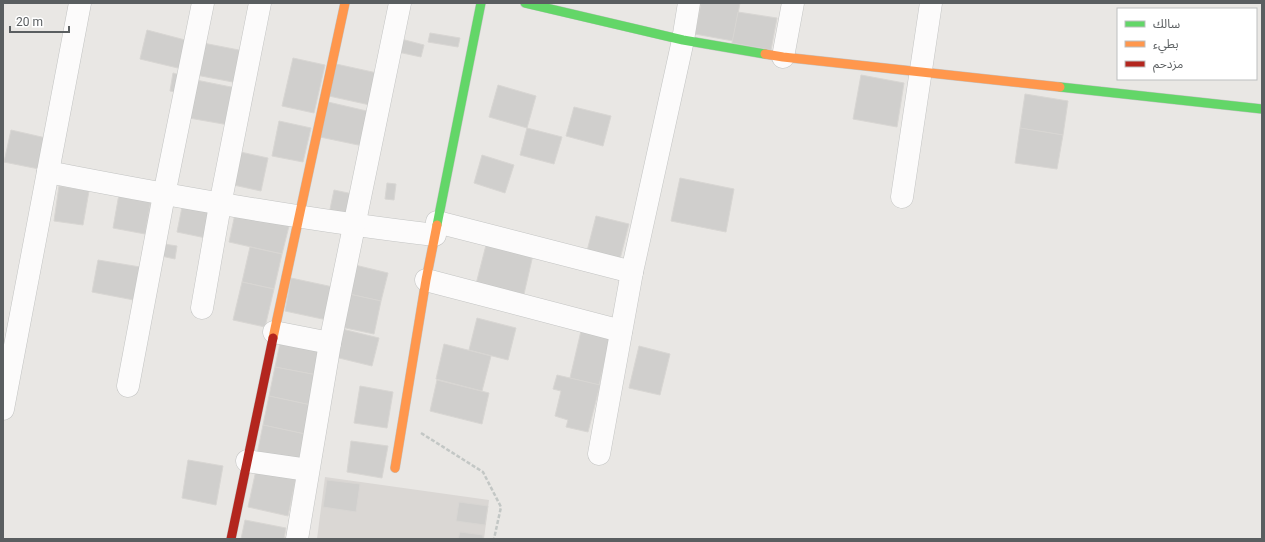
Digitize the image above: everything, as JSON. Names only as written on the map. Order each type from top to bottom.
[{"type":"street","points":[[3,409],[80,3]]},
{"type":"street","points":[[128,386],[164,195],[203,3]]},
{"type":"street","points":[[202,308],[220,205],[260,3]]},
{"type":"street","points":[[231,539],[246,461],[345,3]]},
{"type":"street","points":[[297,539],[330,343],[400,3]]},
{"type":"street","points":[[395,468],[426,280],[481,3]]},
{"type":"street","points":[[525,3],[683,40],[783,58],[1262,108]]},
{"type":"street","points":[[598,454],[632,272],[683,40],[689,3]]},
{"type":"street","points":[[783,58],[793,3]]},
{"type":"street","points":[[902,197],[930,3]]},
{"type":"street","points":[[48,172],[220,205],[354,226],[436,229],[632,272]]},
{"type":"street","points":[[426,280],[621,331]]},
{"type":"street","points":[[274,332],[330,343]]},
{"type":"street","points":[[246,461],[308,470]]},
{"type":"path","points":[[403,422],[484,472],[501,507],[494,539]]},
{"type":"shaded area","points":[[325,477],[489,500],[484,539],[317,539]]},
{"type":"building","points":[[701,3],[740,3],[733,41],[695,34]]},
{"type":"building","points":[[738,12],[777,18],[771,50],[732,43]]},
{"type":"building","points":[[147,30],[189,41],[182,69],[140,59]]},
{"type":"building","points":[[430,33],[460,38],[458,47],[428,42]]},
{"type":"building","points":[[401,39],[424,45],[421,57],[398,52]]},
{"type":"building","points":[[203,43],[244,51],[238,83],[196,75]]},
{"type":"building","points":[[293,58],[325,65],[314,113],[282,106]]},
{"type":"building","points":[[336,64],[377,73],[370,105],[329,96]]},
{"type":"building","points":[[173,73],[180,75],[176,92],[170,91]]},
{"type":"building","points":[[861,75],[904,83],[897,127],[853,119]]},
{"type":"building","points":[[196,80],[236,88],[229,125],[189,118]]},
{"type":"building","points":[[498,85],[536,96],[527,128],[489,117]]},
{"type":"building","points":[[1025,94],[1068,101],[1063,135],[1020,128]]},
{"type":"building","points":[[328,102],[371,112],[363,146],[320,137]]},
{"type":"building","points":[[574,107],[611,116],[603,146],[566,136]]},
{"type":"building","points":[[279,121],[311,128],[303,162],[272,156]]},
{"type":"building","points":[[527,128],[562,137],[554,164],[520,155]]},
{"type":"building","points":[[1020,128],[1063,135],[1057,169],[1015,163]]},
{"type":"building","points":[[11,130],[46,138],[39,169],[4,162]]},
{"type":"building","points":[[236,151],[268,158],[261,191],[229,184]]},
{"type":"building","points":[[482,155],[514,165],[505,193],[474,183]]},
{"type":"building","points":[[680,178],[734,189],[726,232],[671,221]]},
{"type":"building","points":[[387,183],[396,184],[394,200],[385,199]]},
{"type":"building","points":[[59,186],[89,191],[83,225],[54,221]]},
{"type":"building","points":[[334,190],[353,194],[348,218],[329,214]]},
{"type":"building","points":[[119,194],[151,200],[145,234],[113,228]]},
{"type":"building","points":[[182,207],[211,212],[206,238],[177,232]]},
{"type":"building","points":[[235,214],[289,226],[282,254],[229,242]]},
{"type":"building","points":[[596,216],[629,224],[619,263],[586,255]]},
{"type":"building","points":[[164,244],[177,246],[175,259],[161,256]]},
{"type":"building","points":[[486,245],[533,255],[524,294],[476,284]]},
{"type":"building","points":[[250,247],[282,254],[274,289],[242,282]]},
{"type":"building","points":[[98,260],[140,267],[134,300],[92,292]]},
{"type":"building","points":[[355,265],[388,273],[381,301],[349,294]]},
{"type":"building","points":[[291,278],[333,287],[327,320],[285,311]]},
{"type":"building","points":[[242,282],[274,289],[265,327],[233,320]]},
{"type":"building","points":[[349,294],[381,301],[374,334],[341,327]]},
{"type":"building","points":[[477,318],[516,328],[508,360],[469,350]]},
{"type":"building","points":[[342,329],[379,338],[372,366],[335,357]]},
{"type":"building","points":[[581,331],[610,339],[599,385],[570,378]]},
{"type":"building","points":[[281,338],[322,346],[317,375],[275,367]]},
{"type":"building","points":[[444,344],[491,356],[482,391],[436,379]]},
{"type":"building","points":[[639,346],[670,354],[660,395],[629,388]]},
{"type":"building","points":[[275,367],[317,375],[311,405],[269,396]]},
{"type":"building","points":[[557,375],[600,385],[588,432],[566,427],[568,420],[555,416],[561,391],[553,389]]},
{"type":"building","points":[[437,380],[489,393],[482,424],[430,411]]},
{"type":"building","points":[[360,386],[393,392],[387,428],[354,423]]},
{"type":"building","points":[[269,396],[311,405],[305,434],[263,425]]},
{"type":"building","points":[[263,425],[305,434],[298,463],[257,454]]},
{"type":"building","points":[[351,441],[388,446],[382,478],[347,472]]},
{"type":"building","points":[[188,460],[223,466],[216,505],[182,498]]},
{"type":"building","points":[[256,470],[296,478],[288,516],[248,507]]},
{"type":"building","points":[[327,480],[360,484],[356,512],[323,507]]},
{"type":"building","points":[[459,502],[488,506],[485,525],[456,521]]},
{"type":"building","points":[[245,520],[286,528],[284,539],[241,539]]},
{"type":"building","points":[[460,532],[483,535],[483,539],[458,539]]},
{"type":"traffic: fast","points":[[437,225],[481,3]]},
{"type":"traffic: fast","points":[[525,3],[683,40],[765,54]]},
{"type":"traffic: fast","points":[[1060,87],[1262,109]]},
{"type":"traffic: slow","points":[[273,338],[345,3]]},
{"type":"traffic: slow","points":[[765,54],[1060,87]]},
{"type":"traffic: slow","points":[[395,468],[426,280],[437,225]]},
{"type":"traffic: jam","points":[[231,539],[273,338]]}]
